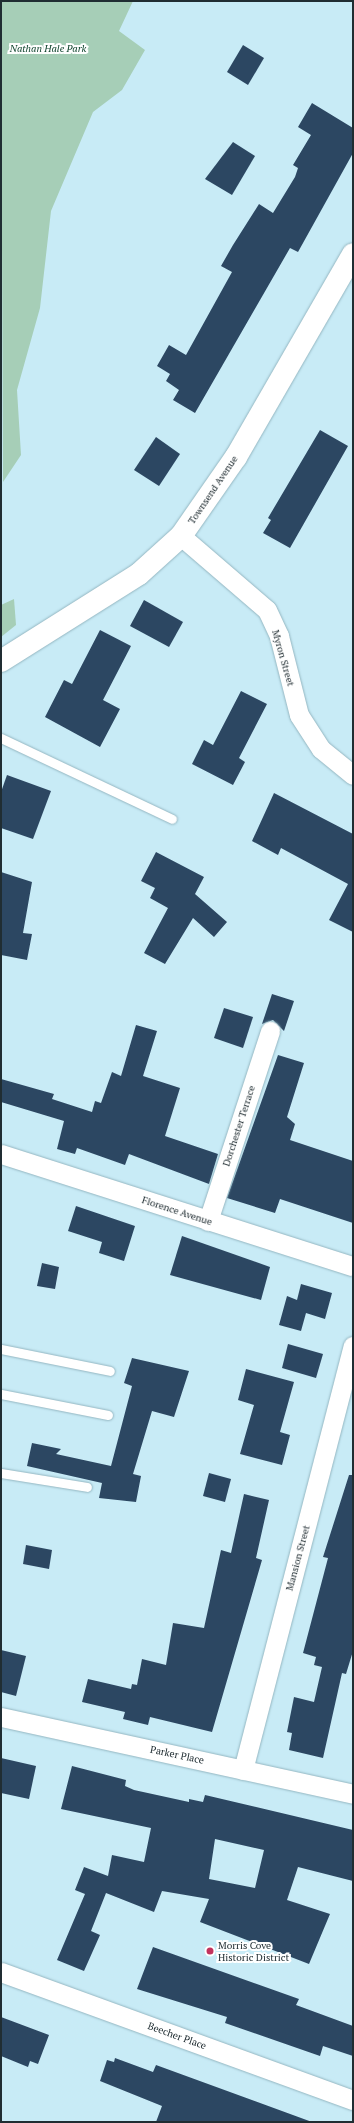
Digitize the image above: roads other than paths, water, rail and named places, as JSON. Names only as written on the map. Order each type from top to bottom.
[{"type":"main road","name":"Townsend Avenue","points":[[1,661],[139,574],[181,536],[236,457],[353,254]]},
{"type":"street","name":"Myron Street","points":[[181,536],[267,610],[280,636],[298,715],[321,749],[353,775]]},
{"type":"street","name":"Dorchester Terrace","points":[[208,1221],[270,1031]]},
{"type":"street","name":"Florence Avenue","points":[[1,1154],[353,1266]]},
{"type":"street","name":"Mansion Street","points":[[243,1770],[353,1346]]},
{"type":"street","name":"Parker Place","points":[[1,1717],[353,1794]]},
{"type":"street","name":"Beecher Place","points":[[1,1972],[353,2100]]},
{"type":"lane","points":[[1,738],[172,820]]},
{"type":"lane","points":[[1,1349],[110,1371]]},
{"type":"lane","points":[[1,1394],[108,1415]]},
{"type":"lane","points":[[1,1473],[87,1487]]},
{"type":"place","name":"Morris Cove Historic District","points":[[210,1951]]},
{"type":"park label","name":"Nathan Hale Park","points":[[48,49]]}]
